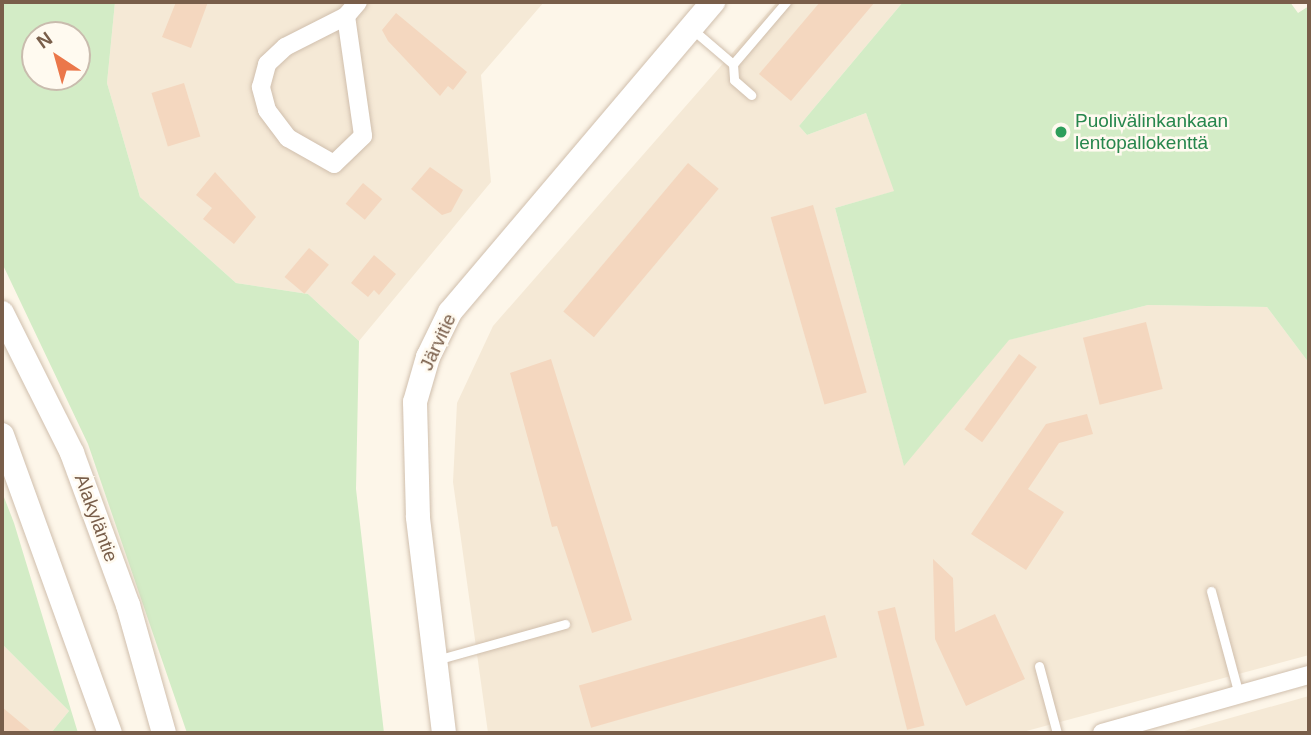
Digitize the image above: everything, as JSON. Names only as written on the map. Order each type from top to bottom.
[{"type":"street","points":[[346,16],[362,136],[334,164],[288,138],[267,110],[261,87],[267,64],[285,47],[346,16],[358,2]]},
{"type":"street","name":"Järvitie","points":[[443,733],[418,517],[415,402],[428,357],[450,312],[713,2]]},
{"type":"street","name":"Alakyläntie","points":[[2,313],[72,453],[128,605],[163,733]]},
{"type":"street","points":[[2,435],[110,733]]},
{"type":"street","points":[[1102,733],[1309,675]]},
{"type":"lane","points":[[751,95],[734,80],[733,64],[786,2]]},
{"type":"lane","points":[[691,28],[733,64]]},
{"type":"lane","points":[[1211,591],[1239,695]]},
{"type":"lane","points":[[435,660],[565,624]]},
{"type":"lane","points":[[1039,666],[1057,733]]},
{"type":"shaded area","points":[[115,2],[544,2],[481,75],[491,182],[359,341],[308,294],[236,283],[140,197],[107,83]]},
{"type":"shaded area","points":[[777,2],[903,2],[799,126],[807,135],[866,113],[895,191],[835,208],[904,465],[1008,340],[1148,305],[1267,307],[1309,363],[1309,655],[1019,733],[488,733],[453,482],[457,403],[493,326]]},
{"type":"shaded area","points":[[2,644],[69,711],[51,733],[2,733]]},
{"type":"shaded area","points":[[1309,696],[1309,733],[1177,733]]},
{"type":"green space","points":[[2,2],[115,2],[107,83],[140,197],[236,283],[308,294],[359,341],[356,489],[384,733],[187,733],[88,444],[2,263]]},
{"type":"green space","points":[[903,2],[1290,2],[1298,13],[1309,6],[1309,363],[1267,307],[1148,305],[1009,340],[904,466],[835,208],[894,191],[866,113],[807,135],[799,126]]},
{"type":"green space","points":[[2,492],[14,523],[78,733],[51,733],[69,711],[2,644]]},
{"type":"building","points":[[176,2],[208,2],[191,48],[162,37]]},
{"type":"building","points":[[820,2],[875,2],[791,101],[759,74]]},
{"type":"building","points":[[396,13],[467,72],[453,90],[448,86],[440,96],[388,41],[382,30]]},
{"type":"building","points":[[184,83],[200,137],[168,146],[151,93]]},
{"type":"building","points":[[688,163],[719,189],[594,337],[563,312]]},
{"type":"building","points":[[430,167],[463,190],[451,212],[442,215],[411,189]]},
{"type":"building","points":[[215,172],[256,217],[234,244],[203,219],[212,208],[196,195]]},
{"type":"building","points":[[363,183],[382,199],[365,220],[346,204]]},
{"type":"building","points":[[813,205],[867,392],[824,405],[771,217]]},
{"type":"building","points":[[309,248],[329,265],[304,294],[285,277]]},
{"type":"building","points":[[374,255],[396,274],[379,295],[374,290],[368,297],[351,283]]},
{"type":"building","points":[[1146,322],[1163,389],[1100,405],[1083,338]]},
{"type":"building","points":[[1019,354],[1037,367],[982,442],[964,429]]},
{"type":"building","points":[[551,359],[632,620],[592,633],[557,526],[552,527],[510,373]]},
{"type":"building","points":[[1087,414],[1093,434],[1059,443],[1028,489],[1064,512],[1026,570],[971,534],[1046,424]]},
{"type":"building","points":[[933,559],[953,578],[955,632],[995,614],[1025,679],[966,706],[935,639]]},
{"type":"building","points":[[895,607],[925,725],[907,730],[878,611]]},
{"type":"building","points":[[825,615],[837,657],[591,728],[579,686]]},
{"type":"building","points":[[2,707],[33,733],[2,733]]},
{"type":"place","name":"Puolivälinkankaan lentopallokenttä","points":[[1061,132]]}]
